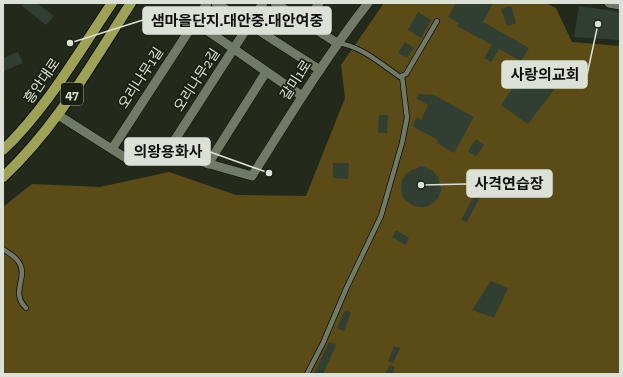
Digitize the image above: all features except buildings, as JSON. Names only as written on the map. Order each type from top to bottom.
[{"type":"main road","name":"흥안대로","points":[[3,150],[18,136],[42,107],[112,3]]},
{"type":"main road","name":"47","points":[[3,177],[34,146],[58,115],[131,3]]},
{"type":"street","name":"오리나무1길","points":[[112,149],[207,3]]},
{"type":"street","points":[[216,3],[320,70]]},
{"type":"street","name":"오리나무2길","points":[[167,152],[262,3]]},
{"type":"street","points":[[275,3],[337,43]]},
{"type":"street","points":[[306,22],[319,3]]},
{"type":"street","name":"갈미1로","points":[[208,164],[252,176],[337,43],[368,3]]},
{"type":"street","points":[[609,3],[620,5]]},
{"type":"street","points":[[194,22],[302,96]]},
{"type":"street","points":[[58,115],[129,160],[167,152],[208,164],[266,72]]},
{"type":"lane","points":[[337,43],[347,44],[376,60],[400,77],[406,74],[437,21]]},
{"type":"lane","points":[[307,374],[323,343],[346,289],[381,216],[402,143],[407,118],[402,76]]},
{"type":"lane","points":[[3,249],[17,260],[22,268],[18,292],[20,302],[26,308]]},
{"type":"shaded area","points":[[384,3],[545,3],[556,8],[572,42],[620,46],[620,374],[3,374],[3,207],[32,184],[100,187],[169,172],[236,195],[306,196],[345,98],[341,65]]},
{"type":"place","name":"사랑의교회","points":[[598,24]]},
{"type":"place","name":"샘마을단지.대안중.대안여중","points":[[70,43]]},
{"type":"place","name":"의왕용화사","points":[[269,173]]},
{"type":"place","name":"사격연습장","points":[[421,185]]}]
